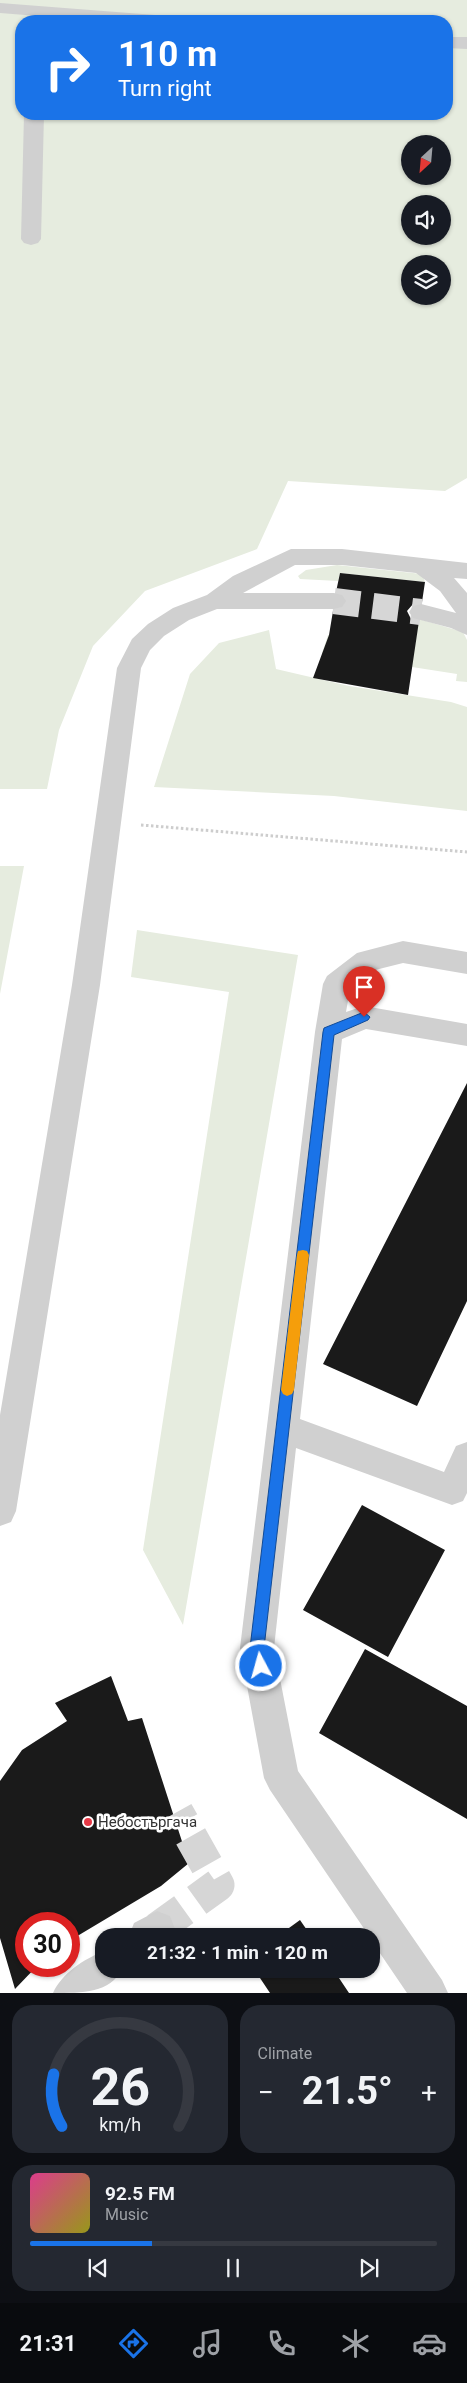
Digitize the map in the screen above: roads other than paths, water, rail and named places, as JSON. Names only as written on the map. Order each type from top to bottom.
[{"type":"street","points":[[0,8],[32,15]]},
{"type":"street","points":[[453,42],[467,43]]},
{"type":"street","points":[[31,240],[34,120]]},
{"type":"street","points":[[0,1511],[85,995],[129,668],[141,645],[156,630],[181,614],[215,601],[241,582],[291,557],[342,557],[467,571]]},
{"type":"street","points":[[421,566],[467,579]]},
{"type":"street","points":[[421,566],[448,585],[467,610]]},
{"type":"street","points":[[215,601],[334,601]]},
{"type":"street","points":[[421,612],[459,622],[467,627]]},
{"type":"street","points":[[429,1993],[282,1778],[257,1648],[328,1032],[337,984],[367,961],[403,952],[467,963]]},
{"type":"street","points":[[328,1032],[364,1017],[467,1035]]},
{"type":"street","points":[[283,1428],[452,1490],[467,1457]]},
{"type":"street","points":[[72,1993],[95,1976]]},
{"type":"tunnel","points":[[334,601],[421,612]]},
{"type":"tunnel","points":[[158,1928],[218,1885],[177,1812]]},
{"type":"place","name":"Небостъргача","points":[[88,1822]]}]
